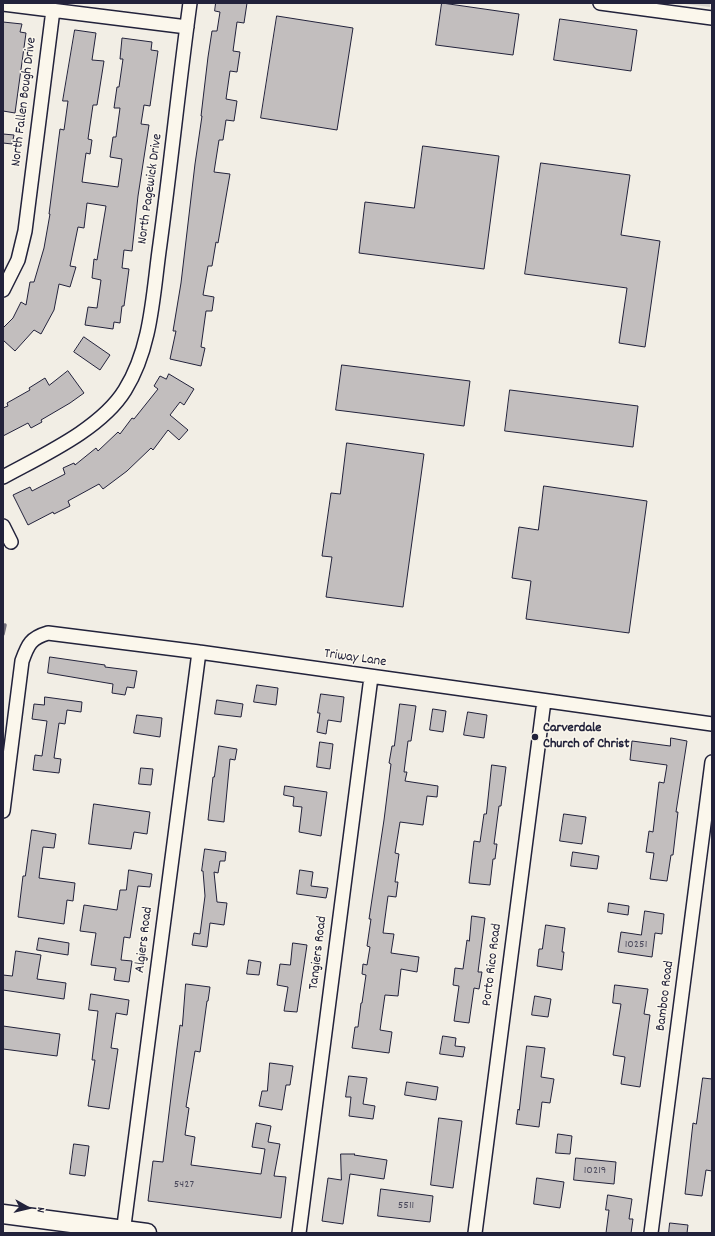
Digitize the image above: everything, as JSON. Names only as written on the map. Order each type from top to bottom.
[{"type":"main road","points":[[3,1214],[147,1233]]},
{"type":"street","name":"North Pagewick Drive","points":[[3,477],[80,434],[106,413],[125,390],[139,362],[148,327],[190,3]]},
{"type":"street","points":[[600,3],[712,18]]},
{"type":"street","points":[[3,4],[187,27]]},
{"type":"street","name":"North Fallen Bough Drive","points":[[3,290],[18,260],[25,231],[52,10]]},
{"type":"street","points":[[3,526],[11,542]]},
{"type":"street","name":"Triway Lane","points":[[3,811],[22,661],[27,647],[36,636],[48,633],[199,652],[712,724]]},
{"type":"street","name":"Algiers Road","points":[[123,1231],[199,652]]},
{"type":"street","name":"Tangiers Road","points":[[299,1233],[371,677]]},
{"type":"street","name":"Porto Rico Road","points":[[475,1233],[544,701]]},
{"type":"street","name":"Bamboo Road","points":[[652,1233],[712,762]]},
{"type":"shaded area","points":[[677,3],[710,3],[710,7]]},
{"type":"building","points":[[216,3],[247,3],[244,23],[237,22],[233,51],[240,52],[237,72],[230,71],[226,99],[237,101],[234,121],[226,120],[223,140],[219,140],[214,172],[230,174],[218,243],[216,242],[212,266],[208,266],[203,295],[214,297],[212,311],[206,311],[201,347],[205,348],[201,366],[170,359],[176,331],[173,331],[181,283],[208,57],[212,31],[217,31],[220,12],[215,11]]},
{"type":"building","points":[[442,3],[519,14],[513,55],[436,45]]},
{"type":"building","points":[[277,16],[353,28],[337,130],[261,118]]},
{"type":"building","points":[[560,19],[637,30],[631,71],[554,60]]},
{"type":"building","points":[[3,22],[22,24],[20,32],[26,33],[15,113],[3,111]]},
{"type":"building","points":[[75,30],[96,33],[92,60],[104,61],[97,105],[93,105],[88,139],[92,140],[90,154],[86,153],[82,182],[118,187],[122,159],[110,157],[113,137],[116,137],[120,108],[114,108],[123,59],[120,59],[122,38],[152,42],[151,50],[158,51],[150,106],[144,105],[141,124],[149,125],[138,196],[132,251],[124,250],[122,268],[129,269],[124,306],[122,306],[120,323],[114,322],[113,329],[85,325],[88,307],[97,308],[101,280],[92,278],[94,259],[97,260],[106,206],[87,203],[84,228],[78,227],[70,266],[76,267],[70,287],[59,284],[54,310],[41,334],[34,330],[15,351],[3,340],[3,328],[13,318],[21,302],[26,305],[30,282],[34,282],[44,248],[50,214],[60,129],[64,130],[68,101],[63,101]]},
{"type":"building","points":[[3,134],[14,135],[12,144],[3,143]]},
{"type":"building","points":[[423,146],[499,156],[484,269],[359,253],[365,202],[414,208]]},
{"type":"building","points":[[541,163],[630,175],[621,235],[660,241],[645,347],[619,343],[627,288],[525,274]]},
{"type":"building","points":[[84,337],[110,355],[100,370],[74,352]]},
{"type":"building","points":[[342,365],[470,381],[464,426],[336,410]]},
{"type":"building","points":[[68,371],[84,393],[31,428],[28,423],[3,436],[3,408],[8,406],[7,403],[30,390],[29,388],[45,378],[49,385]]},
{"type":"building","points":[[169,374],[194,389],[184,405],[180,402],[170,415],[188,430],[179,440],[168,430],[153,450],[151,448],[127,471],[103,489],[99,484],[68,501],[70,506],[54,514],[53,512],[28,525],[13,495],[30,487],[32,491],[65,474],[63,468],[74,463],[75,465],[96,448],[98,451],[118,432],[120,434],[158,389],[154,386],[160,376],[166,379]]},
{"type":"building","points":[[510,390],[638,406],[633,447],[505,431]]},
{"type":"building","points":[[347,443],[424,454],[403,607],[326,597],[332,557],[322,556],[331,493],[340,494]]},
{"type":"building","points":[[544,486],[647,501],[629,633],[526,619],[531,581],[512,578],[519,527],[538,530]]},
{"type":"building","points":[[50,657],[137,671],[134,688],[127,687],[125,695],[112,693],[113,684],[48,673]]},
{"type":"building","points":[[257,685],[278,688],[276,705],[254,702]]},
{"type":"building","points":[[321,694],[344,697],[341,722],[328,720],[326,734],[317,732]]},
{"type":"building","points":[[45,697],[82,702],[81,712],[67,710],[65,724],[59,723],[54,758],[61,759],[59,773],[33,770],[35,755],[42,756],[47,721],[32,719],[34,704],[44,705]]},
{"type":"building","points":[[217,700],[243,704],[241,717],[215,714]]},
{"type":"building","points":[[400,704],[416,706],[411,741],[408,741],[404,772],[407,772],[405,781],[438,786],[437,797],[427,796],[423,825],[400,822],[395,853],[399,854],[395,882],[398,882],[396,897],[388,896],[383,933],[394,934],[391,953],[419,957],[417,972],[401,969],[398,996],[385,995],[380,1030],[392,1032],[389,1053],[352,1048],[355,1027],[358,1027],[366,975],[362,974],[363,964],[367,965],[370,947],[367,946],[371,919],[369,919],[384,820],[391,764],[389,763],[392,746],[394,746]]},
{"type":"building","points":[[433,709],[446,711],[443,732],[430,730]]},
{"type":"building","points":[[468,712],[487,715],[484,738],[464,735]]},
{"type":"building","points":[[137,715],[162,718],[160,737],[134,733]]},
{"type":"building","points":[[671,738],[687,741],[676,812],[678,812],[673,855],[671,855],[667,881],[650,879],[654,853],[646,852],[649,831],[653,832],[659,782],[664,783],[667,765],[630,760],[632,741],[670,746]]},
{"type":"building","points":[[320,742],[333,744],[330,769],[317,767]]},
{"type":"building","points":[[219,746],[237,749],[235,760],[230,759],[224,822],[208,820],[213,777]]},
{"type":"building","points":[[492,765],[506,767],[501,806],[499,806],[494,844],[497,844],[495,859],[493,859],[490,885],[469,883],[474,841],[480,842],[484,814],[486,814]]},
{"type":"building","points":[[141,768],[153,769],[151,785],[139,784]]},
{"type":"building","points":[[285,786],[327,792],[321,836],[299,832],[302,807],[293,806],[294,797],[284,795]]},
{"type":"building","points":[[94,804],[150,812],[147,834],[134,832],[131,849],[89,844]]},
{"type":"building","points":[[564,814],[586,817],[582,844],[560,841]]},
{"type":"building","points":[[32,830],[56,834],[54,848],[43,847],[39,878],[75,883],[73,901],[67,900],[64,924],[18,917],[23,876],[25,876]]},
{"type":"building","points":[[205,849],[226,852],[225,861],[220,861],[218,873],[214,872],[217,902],[227,903],[224,925],[210,923],[207,947],[192,945],[194,933],[200,934],[205,896],[202,871]]},
{"type":"building","points":[[573,852],[599,856],[597,869],[571,866]]},
{"type":"building","points":[[129,870],[152,874],[150,887],[138,886],[130,938],[124,937],[121,960],[132,961],[129,982],[114,980],[116,968],[91,965],[96,933],[80,931],[84,905],[117,910],[120,890],[126,890]]},
{"type":"building","points":[[300,870],[313,872],[311,886],[328,888],[326,898],[297,894]]},
{"type":"building","points":[[609,903],[629,906],[628,915],[608,912]]},
{"type":"building","points":[[645,911],[664,914],[662,934],[655,933],[652,957],[618,952],[621,932],[641,935]]},
{"type":"building","points":[[472,916],[485,918],[478,972],[482,972],[479,989],[474,988],[469,1023],[454,1021],[459,986],[453,985],[455,968],[463,969],[467,940],[469,941]]},
{"type":"building","points":[[546,925],[565,928],[562,952],[564,952],[562,970],[537,966],[539,949],[542,949]]},
{"type":"building","points":[[39,938],[69,943],[68,955],[37,950]]},
{"type":"building","points":[[293,943],[307,945],[297,1012],[284,1011],[288,987],[277,985],[280,964],[290,965]]},
{"type":"building","points":[[16,951],[41,955],[37,979],[66,983],[64,999],[3,990],[3,975],[12,976]]},
{"type":"building","points":[[249,960],[261,962],[259,975],[247,974]]},
{"type":"building","points":[[186,984],[210,987],[200,1052],[195,1051],[186,1107],[189,1108],[185,1135],[195,1137],[191,1165],[261,1174],[265,1149],[252,1147],[256,1123],[271,1126],[268,1142],[280,1144],[274,1176],[286,1177],[281,1218],[148,1201],[153,1161],[163,1162],[180,1025],[182,1026]]},
{"type":"building","points":[[615,985],[648,989],[644,1014],[650,1015],[640,1087],[621,1084],[625,1057],[613,1055],[621,1004],[613,1003]]},
{"type":"building","points":[[91,994],[129,1000],[127,1015],[116,1013],[111,1048],[118,1049],[109,1109],[88,1106],[95,1060],[92,1060],[98,1011],[89,1010]]},
{"type":"building","points":[[535,996],[551,999],[548,1017],[532,1015]]},
{"type":"building","points":[[3,1026],[60,1034],[57,1056],[3,1049]]},
{"type":"building","points":[[443,1036],[456,1038],[455,1046],[465,1047],[463,1057],[440,1054]]},
{"type":"building","points":[[527,1046],[545,1048],[541,1077],[554,1079],[550,1103],[542,1102],[539,1127],[516,1124]]},
{"type":"building","points":[[270,1063],[293,1066],[290,1085],[286,1085],[282,1110],[259,1106],[262,1091],[267,1091]]},
{"type":"building","points":[[349,1076],[367,1078],[363,1104],[375,1106],[373,1119],[349,1116],[351,1097],[346,1097]]},
{"type":"building","points":[[703,1078],[712,1079],[712,1171],[706,1170],[702,1196],[685,1194],[693,1123],[696,1124]]},
{"type":"building","points":[[407,1082],[438,1087],[436,1100],[405,1095]]},
{"type":"building","points":[[439,1118],[462,1121],[453,1188],[431,1185]]},
{"type":"building","points":[[558,1134],[572,1136],[570,1154],[556,1153]]},
{"type":"building","points":[[74,1144],[89,1146],[85,1176],[70,1174]]},
{"type":"building","points":[[341,1154],[355,1154],[354,1155],[387,1160],[384,1179],[350,1174],[343,1224],[322,1221],[328,1178],[341,1180]]},
{"type":"building","points":[[576,1158],[616,1162],[614,1184],[574,1180]]},
{"type":"building","points":[[537,1178],[564,1182],[560,1208],[534,1204]]},
{"type":"building","points":[[381,1189],[433,1196],[430,1222],[378,1216]]},
{"type":"building","points":[[608,1195],[632,1199],[629,1219],[633,1219],[631,1233],[606,1233],[609,1210],[606,1210]]},
{"type":"building","points":[[670,1223],[688,1225],[687,1233],[669,1233]]},
{"type":"waterway","points":[[3,634],[5,625]]},
{"type":"place","name":"Carverdale Church of Christ","points":[[535,737]]}]
